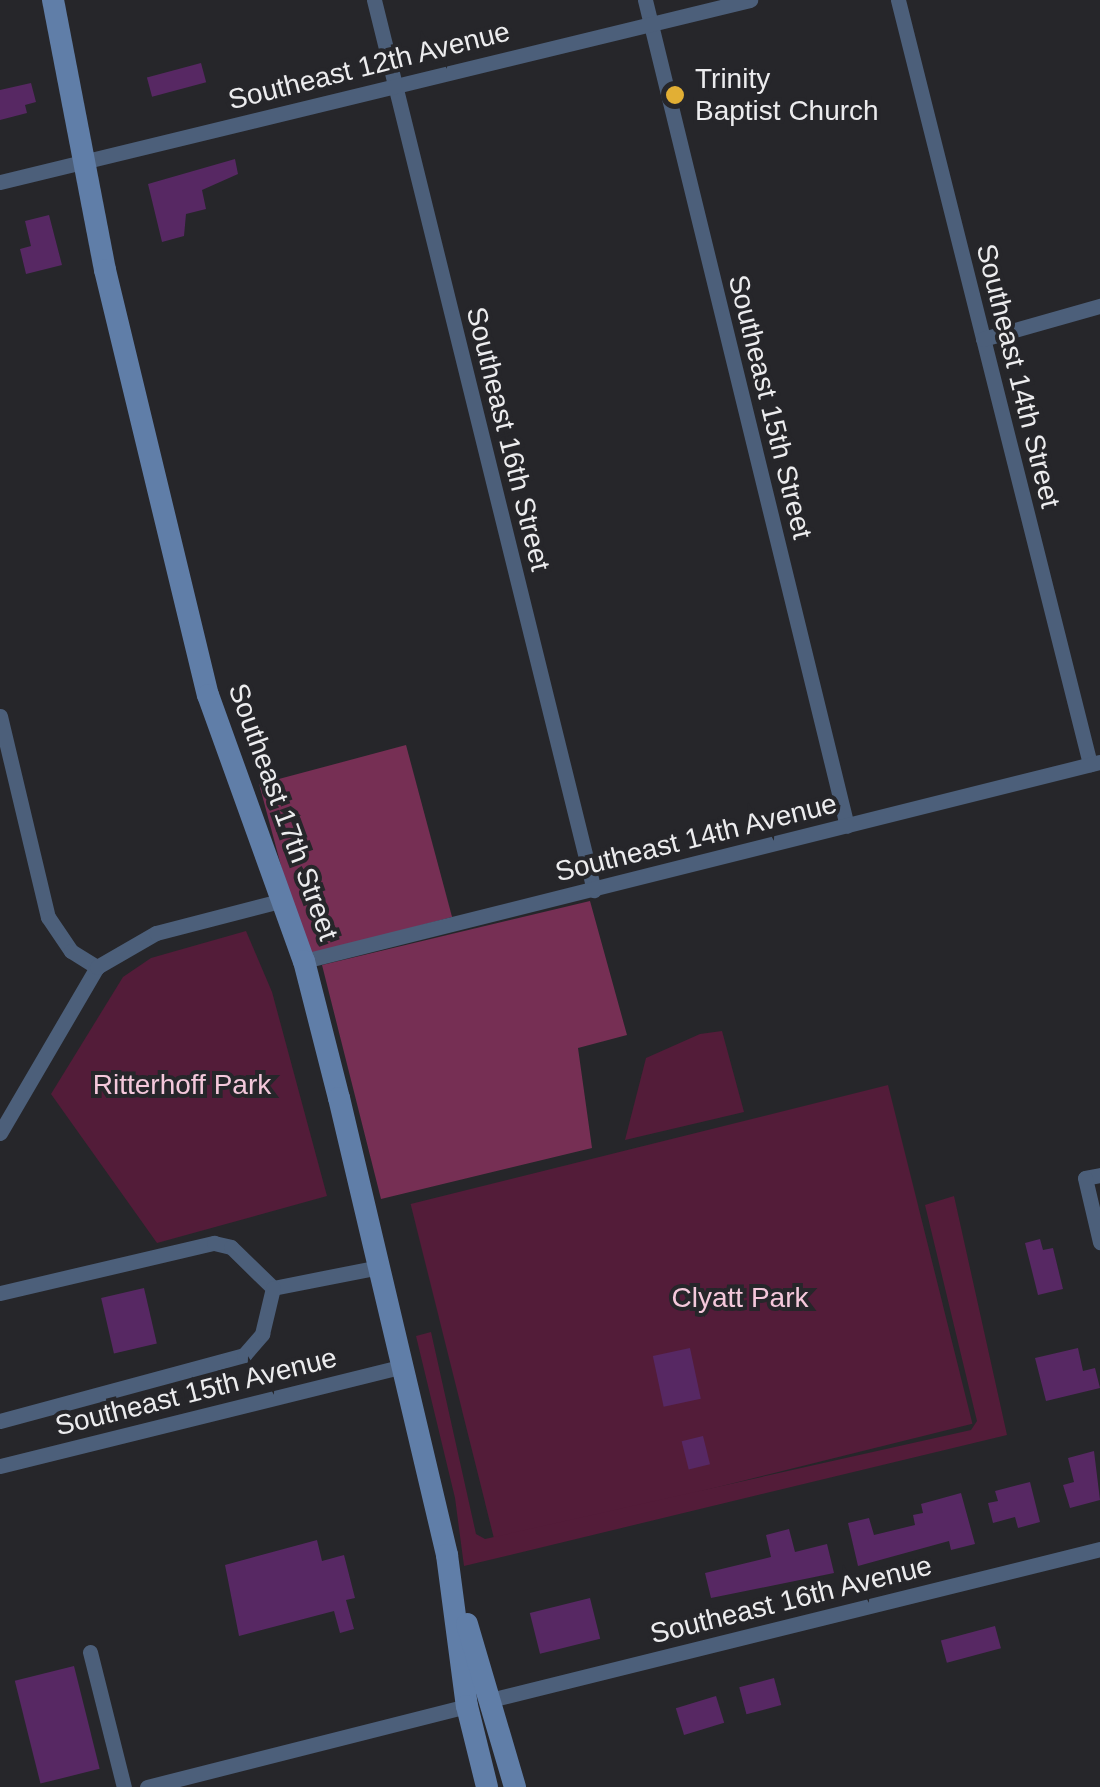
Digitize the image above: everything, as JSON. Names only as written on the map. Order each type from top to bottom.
[{"type":"main road","name":"Southeast 17th Street","points":[[53,0],[81,163],[208,695],[304,961],[379,1267],[452,1583],[467,1706],[487,1787]]},
{"type":"main road","name":"Southeast 17th Street","points":[[452,1583],[494,1700],[515,1787]]},
{"type":"street","name":"Southeast 16th Street","points":[[374,0],[594,890]]},
{"type":"street","name":"Southeast 15th Street","points":[[645,0],[847,826]]},
{"type":"street","name":"Southeast 12th Avenue","points":[[0,182],[750,0]]},
{"type":"street","name":"Southeast 14th Street","points":[[898,0],[1095,763]]},
{"type":"street","points":[[983,339],[1100,306]]},
{"type":"street","points":[[0,716],[48,917],[72,950],[97,967]]},
{"type":"street","name":"Southeast 14th Avenue","points":[[304,961],[1095,763]]},
{"type":"street","points":[[0,1133],[97,967],[156,933],[280,900]]},
{"type":"street","points":[[1092,1176],[1100,1242]]},
{"type":"street","points":[[0,1293],[214,1244],[231,1248],[273,1288]]},
{"type":"street","points":[[273,1288],[379,1267]]},
{"type":"street","points":[[0,1421],[244,1355],[262,1334],[273,1288]]},
{"type":"street","name":"Southeast 15th Avenue","points":[[0,1466],[403,1366]]},
{"type":"street","name":"Southeast 16th Avenue","points":[[494,1700],[1100,1549]]},
{"type":"street","points":[[90,1652],[124,1787]]},
{"type":"street","points":[[147,1787],[467,1706]]},
{"type":"green space","name":"Ritterhoff Park","points":[[246,931],[272,992],[327,1196],[157,1243],[51,1094],[123,977],[151,958]]},
{"type":"green space","points":[[722,1031],[744,1112],[625,1140],[646,1058],[700,1034]]},
{"type":"green space","name":"Clyatt Park","points":[[888,1085],[972,1424],[495,1543],[411,1204]]},
{"type":"green space","points":[[954,1196],[1007,1435],[464,1566],[455,1498],[416,1336],[431,1332],[476,1534],[485,1539],[971,1430],[977,1421],[925,1205]]},
{"type":"shaded area","points":[[406,745],[452,917],[305,956],[259,784]]},
{"type":"shaded area","points":[[590,901],[627,1035],[578,1048],[592,1148],[381,1199],[322,965]]},
{"type":"building","points":[[201,63],[206,82],[152,97],[147,77]]},
{"type":"building","points":[[31,83],[36,102],[25,105],[27,113],[0,120],[0,90]]},
{"type":"building","points":[[235,159],[238,174],[202,190],[206,209],[186,214],[184,236],[162,242],[148,184]]},
{"type":"building","points":[[49,215],[62,265],[26,274],[20,249],[31,246],[25,221]]},
{"type":"building","points":[[1040,1239],[1043,1250],[1053,1248],[1063,1289],[1038,1295],[1025,1243]]},
{"type":"building","points":[[144,1288],[157,1344],[114,1353],[101,1298]]},
{"type":"building","points":[[690,1348],[701,1399],[664,1407],[653,1356]]},
{"type":"building","points":[[1078,1348],[1083,1371],[1095,1368],[1100,1388],[1046,1401],[1035,1358]]},
{"type":"building","points":[[703,1436],[710,1464],[689,1469],[682,1441]]},
{"type":"building","points":[[1094,1451],[1100,1500],[1070,1508],[1063,1485],[1074,1482],[1068,1458]]},
{"type":"building","points":[[1030,1482],[1040,1522],[1018,1528],[1015,1517],[993,1523],[988,1503],[998,1501],[995,1491]]},
{"type":"building","points":[[961,1493],[975,1544],[951,1550],[949,1541],[858,1566],[848,1523],[869,1518],[874,1535],[915,1525],[913,1515],[923,1513],[921,1504]]},
{"type":"building","points":[[789,1529],[795,1552],[827,1544],[834,1573],[711,1598],[705,1573],[771,1557],[766,1535]]},
{"type":"building","points":[[317,1540],[322,1561],[344,1555],[355,1598],[346,1600],[354,1629],[340,1633],[334,1611],[239,1636],[225,1565]]},
{"type":"building","points":[[590,1598],[600,1639],[540,1654],[530,1613]]},
{"type":"building","points":[[995,1626],[1001,1648],[947,1663],[941,1640]]},
{"type":"building","points":[[74,1666],[100,1769],[40,1784],[15,1681]]},
{"type":"building","points":[[774,1678],[781,1705],[746,1714],[739,1687]]},
{"type":"building","points":[[716,1696],[724,1723],[684,1735],[676,1708]]},
{"type":"place","name":"Trinity Baptist Church","points":[[675,95]]}]
